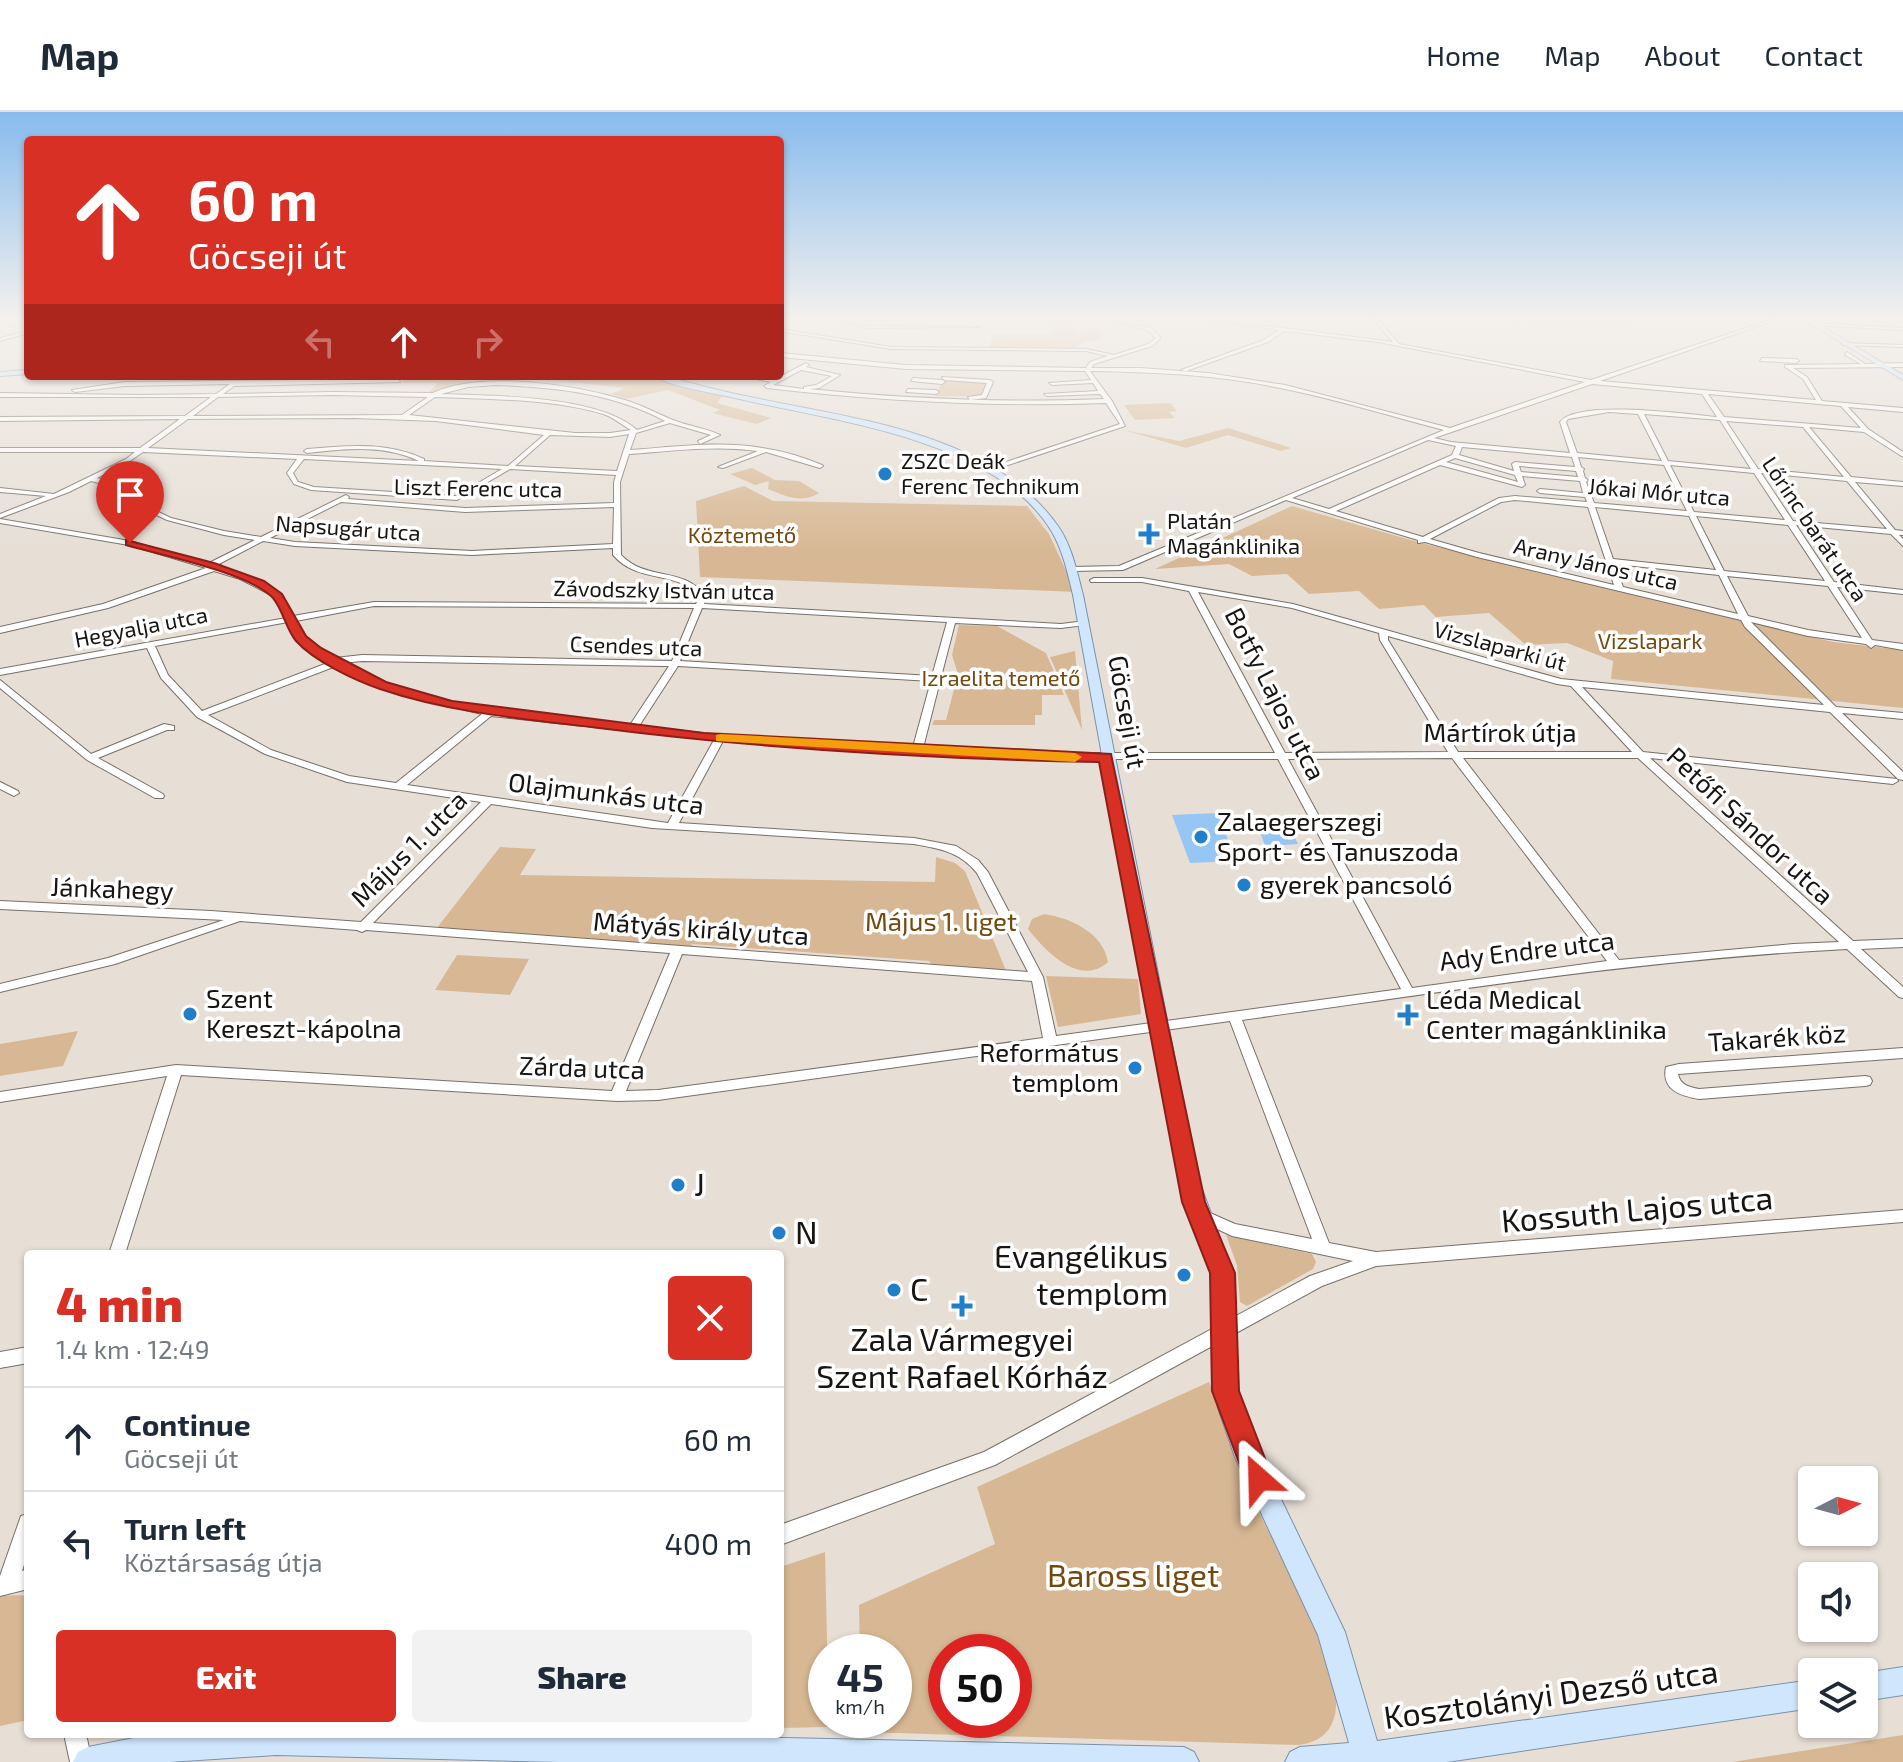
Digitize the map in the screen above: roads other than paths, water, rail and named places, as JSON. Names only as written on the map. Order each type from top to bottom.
[{"type":"main road","name":"Göcseji út","points":[[748,397],[866,424],[943,449],[987,470],[1041,512],[1059,538],[1078,595],[1106,757],[1198,1213],[1222,1273],[1223,1375],[1230,1408],[1244,1449],[1331,1632],[1367,1757]]},
{"type":"main road","points":[[1878,1685],[1903,1681]]},
{"type":"main road","name":"Kosztolányi Dezső utca","points":[[1300,1762],[1367,1757],[1798,1696]]},
{"type":"main road","points":[[88,1762],[145,1749],[276,1741],[527,1741],[1184,1762]]},
{"type":"street","points":[[0,519],[91,479],[146,450],[215,397]]},
{"type":"street","points":[[403,417],[430,397]]},
{"type":"street","points":[[468,397],[539,401],[593,409],[625,420],[634,431]]},
{"type":"street","points":[[606,397],[717,435],[690,445]]},
{"type":"street","points":[[934,397],[1109,401]]},
{"type":"street","points":[[964,400],[984,397]]},
{"type":"street","points":[[987,470],[1121,428],[1124,423],[1106,397]]},
{"type":"street","points":[[1324,397],[1451,430]]},
{"type":"street","points":[[1078,595],[1094,580],[1120,568],[1427,438],[1548,397]]},
{"type":"street","name":"Lőrinc barát utca","points":[[1707,397],[1871,645]]},
{"type":"street","points":[[1757,397],[1903,410]]},
{"type":"street","points":[[1816,397],[1820,403]]},
{"type":"street","points":[[1843,405],[1866,430],[1903,455]]},
{"type":"street","points":[[1619,588],[1563,422],[1570,416],[1594,410],[1640,412],[1866,430]]},
{"type":"street","points":[[1640,412],[1745,618],[1900,781]]},
{"type":"street","points":[[0,419],[403,417],[549,433],[634,431],[670,421]]},
{"type":"street","points":[[0,428],[20,419]]},
{"type":"street","points":[[1805,426],[1903,544]]},
{"type":"street","points":[[632,729],[675,664],[701,606],[702,593],[694,585],[633,569],[620,559],[617,546],[619,473],[634,431]]},
{"type":"street","points":[[510,467],[549,433]]},
{"type":"street","points":[[1427,438],[1456,445]]},
{"type":"street","points":[[650,451],[737,442]]},
{"type":"street","points":[[1418,442],[1903,484]]},
{"type":"street","points":[[626,452],[737,445],[770,449],[820,466]]},
{"type":"street","points":[[1455,456],[1456,445]]},
{"type":"street","points":[[286,456],[319,450],[370,448],[408,454],[423,463]]},
{"type":"street","points":[[721,467],[770,449]]},
{"type":"street","points":[[0,450],[146,450],[619,473]]},
{"type":"street","points":[[1328,512],[1455,456],[1519,474],[1585,480]]},
{"type":"street","name":"Liszt Ferenc utca","points":[[302,457],[291,470],[296,483],[313,489],[353,494],[457,498],[510,467]]},
{"type":"street","points":[[1441,463],[1522,491],[1589,495]]},
{"type":"street","points":[[1522,491],[1515,464],[1581,469]]},
{"type":"street","name":"Napsugár utca","points":[[91,479],[132,490],[148,509],[169,519],[263,539],[359,549],[441,552],[617,546]]},
{"type":"street","points":[[0,490],[55,496]]},
{"type":"street","name":"Jókai Mór utca","points":[[1421,541],[1522,491],[1592,504],[1903,533]]},
{"type":"street","points":[[0,630],[105,606],[214,566],[353,494]]},
{"type":"street","name":"Arany János utca","points":[[1285,498],[1421,541],[1745,618],[1871,645],[1903,647]]},
{"type":"street","name":"Liszt Ferenc utca","points":[[339,500],[465,510],[617,505]]},
{"type":"street","name":"Mártírok útja","points":[[0,519],[96,535],[214,566],[271,591],[283,602],[301,638],[334,662],[400,692],[489,713],[720,738],[917,750],[1106,757],[1640,755],[1900,781]]},
{"type":"street","points":[[1610,561],[1903,592]]},
{"type":"street","points":[[1071,569],[1120,568]]},
{"type":"street","name":"Vizslaparki út","points":[[1094,580],[1120,578],[1293,606],[1574,684],[1903,716]]},
{"type":"street","name":"Botfy Lajos utca","points":[[1192,588],[1408,991]]},
{"type":"street","name":"Závodszky István utca","points":[[289,618],[389,603],[701,606],[1040,625],[1082,623]]},
{"type":"street","name":"Hegyalja utca","points":[[0,672],[289,618]]},
{"type":"street","points":[[917,750],[952,620]]},
{"type":"street","name":"Závodszky István utca","points":[[1040,625],[1068,631],[1085,641]]},
{"type":"street","points":[[1383,632],[1384,640],[1455,755],[1616,964]]},
{"type":"street","name":"Olajmunkás utca","points":[[150,644],[164,676],[200,715],[232,735],[288,760],[347,779],[487,802],[672,826],[914,841],[952,848],[974,862],[982,872],[1037,977],[1051,1042]]},
{"type":"street","name":"Csendes utca","points":[[200,715],[334,662],[362,658],[675,664],[938,679]]},
{"type":"street","points":[[0,683],[90,758],[159,796]]},
{"type":"street","name":"Petőfi Sándor utca","points":[[1574,684],[1640,755],[1903,994]]},
{"type":"street","points":[[397,788],[489,713]]},
{"type":"street","points":[[90,758],[167,726],[171,728]]},
{"type":"street","points":[[672,826],[720,738]]},
{"type":"street","points":[[0,785],[14,793]]},
{"type":"street","name":"Május 1. utca","points":[[362,928],[487,802]]},
{"type":"street","name":"Jánkahegy","points":[[0,905],[239,919]]},
{"type":"street","points":[[0,988],[111,961],[239,919]]},
{"type":"street","name":"Mátyás király utca","points":[[239,919],[1037,977]]},
{"type":"street","name":"Ady Endre utca","points":[[1160,1025],[1616,964],[1903,943]]},
{"type":"street","points":[[617,1096],[677,952]]},
{"type":"street","points":[[1234,1015],[1324,1249]]},
{"type":"street","name":"Zárda utca","points":[[0,1097],[176,1070],[617,1096],[670,1094],[1160,1025]]},
{"type":"street","name":"Takarék köz","points":[[1865,1081],[1699,1094],[1677,1087],[1671,1071],[1903,1053]]},
{"type":"street","points":[[118,1250],[176,1070]]},
{"type":"street","points":[[1198,1213],[1232,1230],[1376,1259]]},
{"type":"street","name":"Kossuth Lajos utca","points":[[1376,1259],[1903,1216]]},
{"type":"street","points":[[784,1534],[989,1459],[1164,1367],[1222,1330],[1316,1281],[1376,1259]]},
{"type":"street","points":[[0,1360],[24,1356]]},
{"type":"street","points":[[12,1583],[24,1538]]},
{"type":"street","points":[[76,1738],[81,1762]]},
{"type":"water","points":[[1217,813],[1237,861],[1190,863],[1172,815]]},
{"type":"water","points":[[1286,819],[1298,844],[1265,846],[1256,820]]},
{"type":"place","name":"ZSZC Deák Ferenc Technikum","points":[[885,474]]},
{"type":"place","name":"Platán Magánklinika","points":[[1149,534]]},
{"type":"place","name":"Zalaegerszegi Sport- és Tanuszoda","points":[[1201,837]]},
{"type":"place","name":"gyerek pancsoló","points":[[1244,885]]},
{"type":"place","name":"Szent Kereszt-kápolna","points":[[190,1014]]},
{"type":"place","name":"Léda Medical Center magánklinika","points":[[1408,1015]]},
{"type":"place","name":"Református templom","points":[[1135,1068]]},
{"type":"place","name":"J","points":[[678,1185]]},
{"type":"place","name":"N","points":[[779,1233]]},
{"type":"place","name":"Evangélikus templom","points":[[1184,1275]]},
{"type":"place","name":"C","points":[[894,1290]]},
{"type":"place","name":"Zala Vármegyei Szent Rafael Kórház","points":[[962,1306]]},
{"type":"park label","name":"Köztemető","points":[[742,535]]},
{"type":"park label","name":"Vizslapark","points":[[1650,641]]},
{"type":"park label","name":"Izraelita temető","points":[[1001,678]]},
{"type":"park label","name":"Május 1. liget","points":[[941,922]]},
{"type":"park label","name":"Baross liget","points":[[1133,1576]]}]
